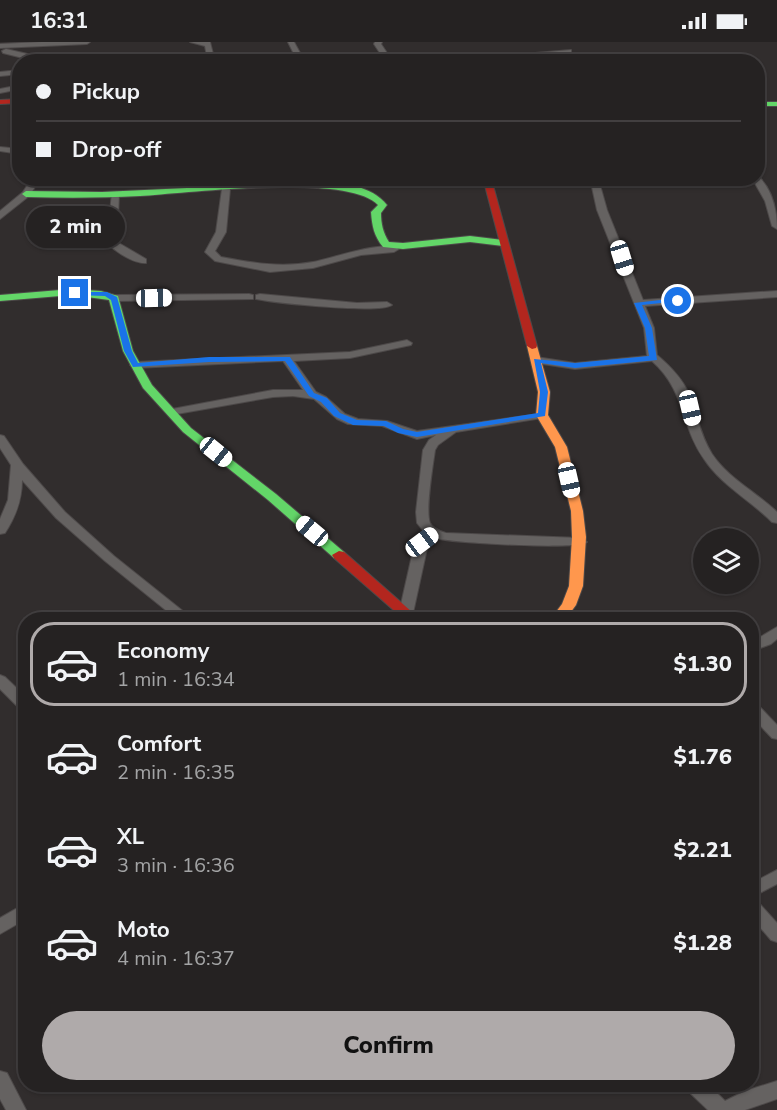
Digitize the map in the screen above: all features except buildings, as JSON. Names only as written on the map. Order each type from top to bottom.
[{"type":"street","points":[[1,50],[18,46],[87,42]]},
{"type":"street","points":[[193,42],[208,44]]},
{"type":"street","points":[[379,42],[377,44],[384,54]]},
{"type":"street","points":[[1,50],[18,54]]},
{"type":"street","points":[[541,54],[568,52]]},
{"type":"street","points":[[0,216],[26,194],[32,186]]},
{"type":"street","points":[[26,194],[78,197],[250,186],[331,186],[370,194],[383,204],[375,215],[381,240],[386,245],[403,246],[470,239],[503,243]]},
{"type":"street","points":[[489,186],[544,392],[542,415],[561,446],[565,461],[580,542],[580,561],[572,595],[564,612]]},
{"type":"street","points":[[596,186],[603,210],[649,328],[654,358]]},
{"type":"street","points":[[761,186],[769,201],[777,226]]},
{"type":"street","points":[[226,189],[221,232],[210,252],[218,259],[270,269],[321,263],[355,253],[394,249]]},
{"type":"street","points":[[115,194],[112,243],[143,261]]},
{"type":"street","points":[[0,298],[75,293],[107,294],[114,298],[249,297]]},
{"type":"street","points":[[638,303],[777,294]]},
{"type":"street","points":[[260,297],[357,306],[387,305]]},
{"type":"street","points":[[114,298],[128,351],[135,365],[147,386],[187,430],[272,497],[405,612]]},
{"type":"street","points":[[135,365],[350,355],[407,343]]},
{"type":"street","points":[[536,360],[575,366],[654,358],[666,365],[680,386],[690,408],[697,438],[710,460],[777,519]]},
{"type":"street","points":[[287,359],[312,394]]},
{"type":"street","points":[[171,412],[263,394],[283,392],[312,394],[324,400],[337,414],[356,423],[386,423],[414,435],[542,415]]},
{"type":"street","points":[[453,428],[429,450],[422,520],[427,529],[452,537],[514,542],[580,542]]},
{"type":"street","points":[[0,439],[16,466],[40,495],[92,545],[177,612]]},
{"type":"street","points":[[0,530],[16,499],[16,466]]},
{"type":"street","points":[[411,612],[422,542],[434,533]]},
{"type":"street","points":[[759,644],[766,642],[777,631]]},
{"type":"street","points":[[0,680],[18,698]]},
{"type":"street","points":[[759,715],[777,734]]},
{"type":"street","points":[[759,887],[777,876]]},
{"type":"street","points":[[0,927],[18,915]]},
{"type":"street","points":[[759,915],[777,935]]},
{"type":"street","points":[[0,1079],[16,1110]]},
{"type":"street","points":[[726,1110],[752,1097],[777,1090]]},
{"type":"street","points":[[702,1092],[721,1110]]},
{"type":"traffic: fast","points":[[765,104],[777,104]]},
{"type":"traffic: fast","points":[[26,194],[102,195],[253,186]]},
{"type":"traffic: fast","points":[[314,186],[351,189],[379,200],[383,205],[376,212],[377,225],[379,234],[386,245],[403,246],[470,239],[503,243]]},
{"type":"traffic: fast","points":[[0,298],[72,292],[101,294],[114,298],[128,351],[147,386],[187,430],[272,497],[339,555]]},
{"type":"traffic: slow","points":[[532,346],[544,392],[542,415],[561,447],[577,511],[579,537],[576,586],[569,605],[563,612]]},
{"type":"traffic: jam","points":[[0,102],[12,101]]},
{"type":"traffic: jam","points":[[489,186],[532,346]]},
{"type":"traffic: jam","points":[[339,555],[405,612]]},
{"type":"route","points":[[75,293],[107,294],[114,298],[128,351],[135,365],[209,360],[287,359],[312,394],[324,400],[333,411],[347,420],[356,423],[386,423],[408,434],[417,435],[436,430],[502,423],[542,415],[544,392],[536,360],[575,366],[654,358],[649,328],[638,303],[678,301]]}]
